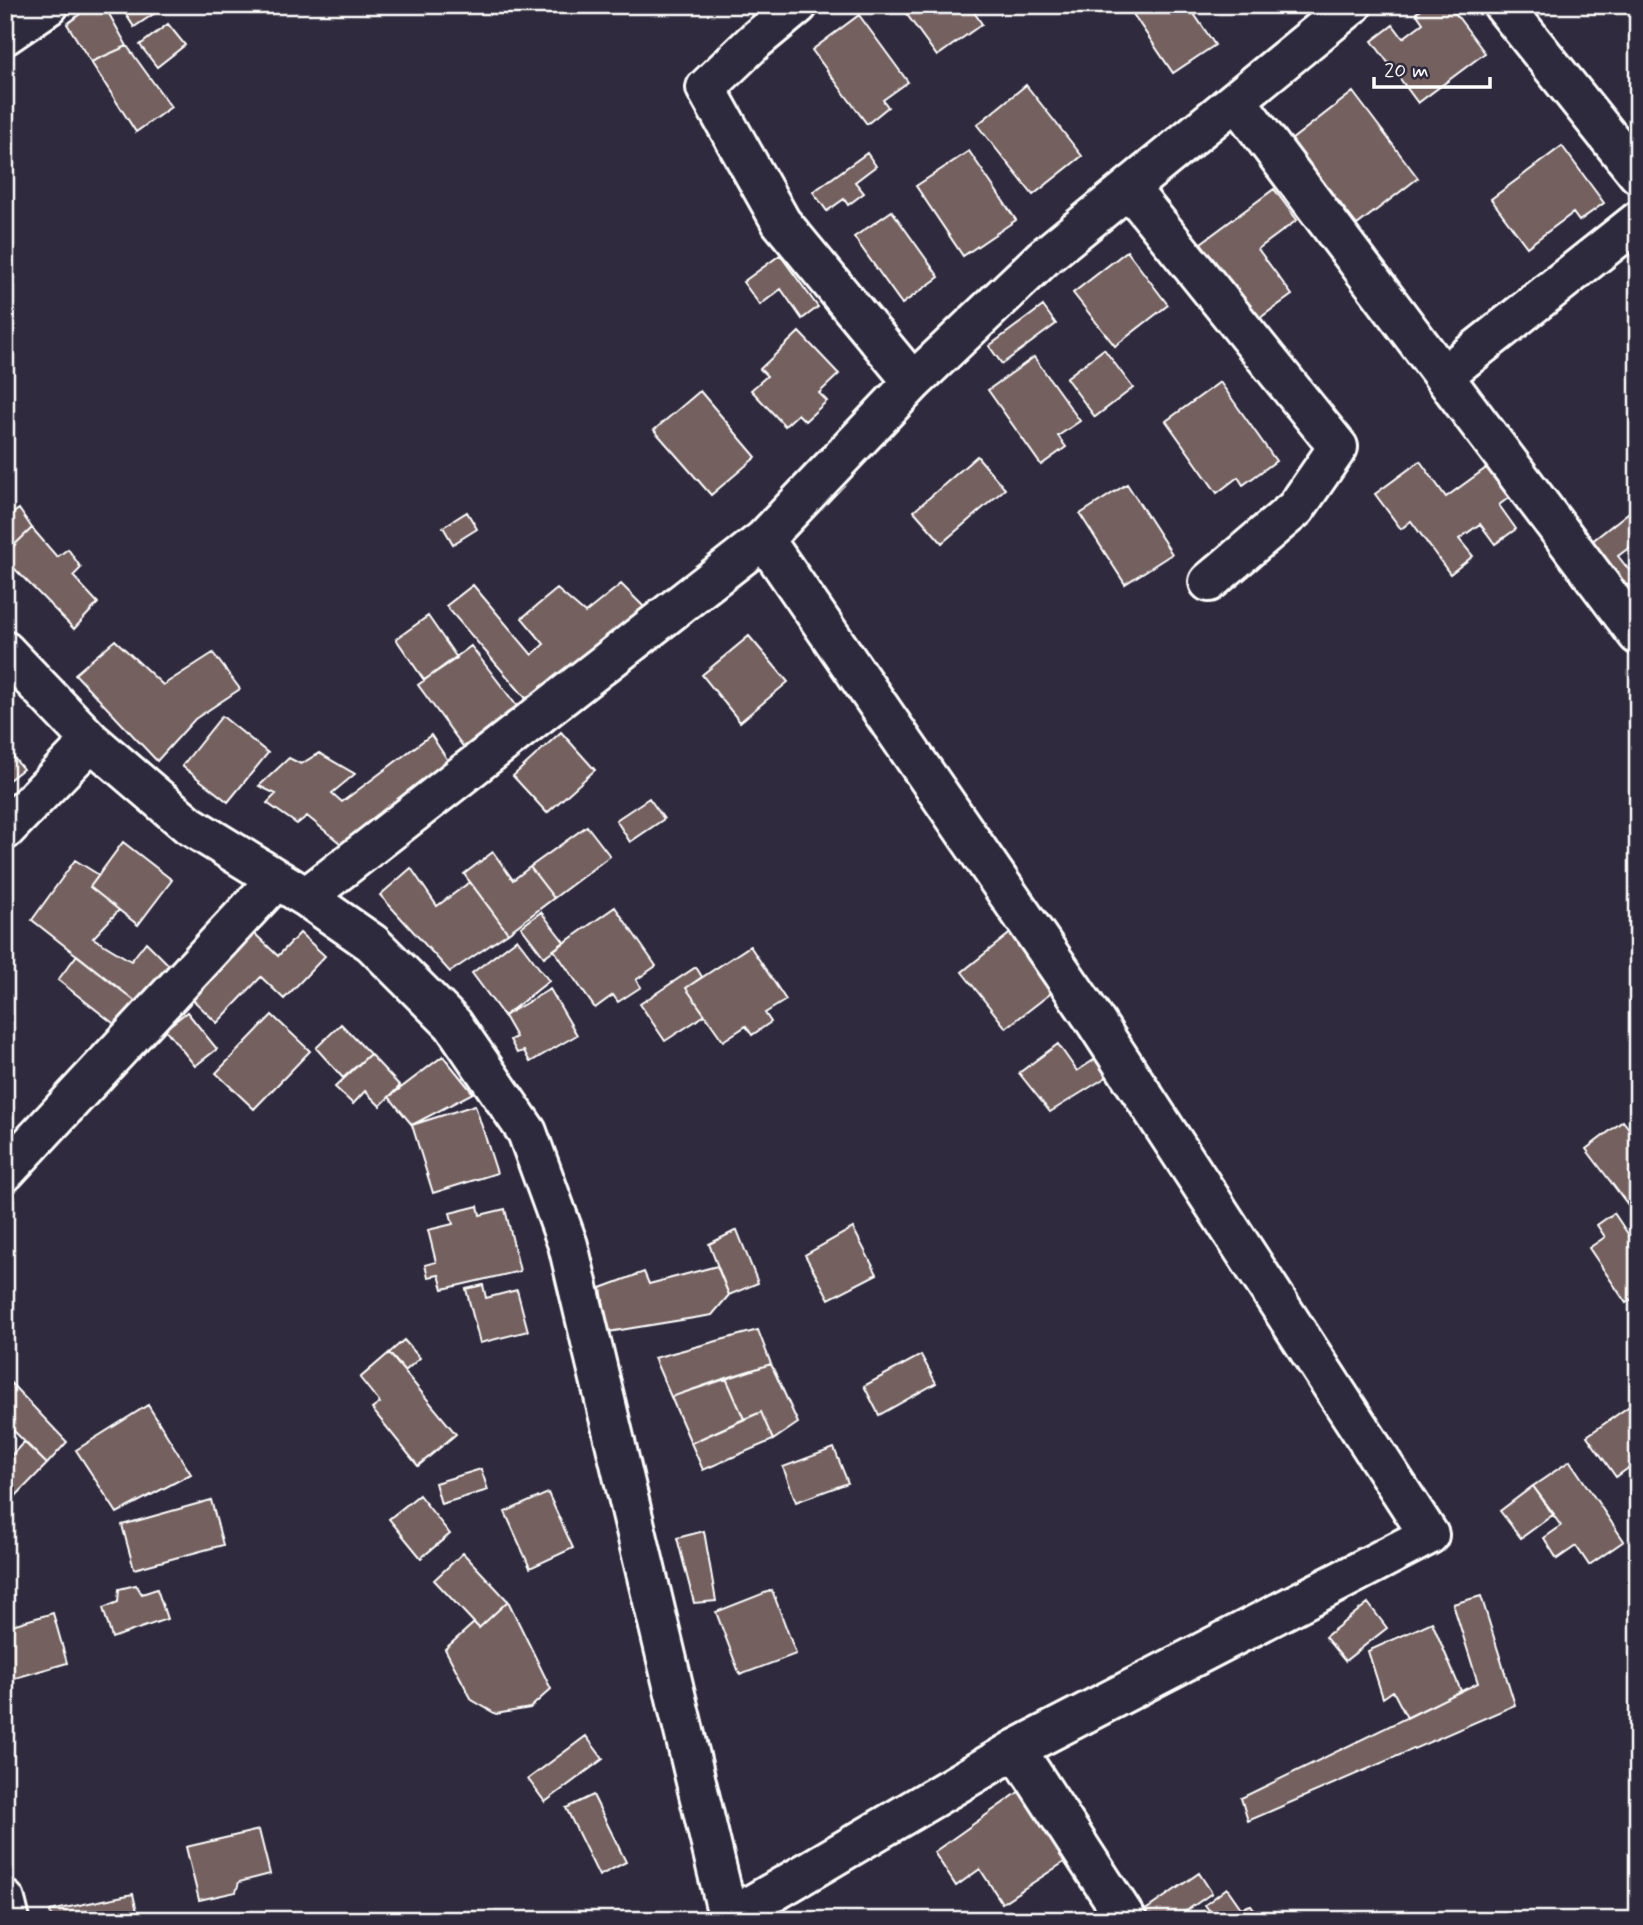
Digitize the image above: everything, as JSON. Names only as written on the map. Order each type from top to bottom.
[{"type":"street","points":[[5,35],[49,5]]},
{"type":"street","points":[[799,5],[756,40],[706,88],[781,222],[913,382]]},
{"type":"street","points":[[5,1172],[291,888],[764,539],[913,382],[1043,258],[1352,5]]},
{"type":"street","points":[[1503,5],[1638,174]]},
{"type":"street","points":[[1236,100],[1638,635]]},
{"type":"street","points":[[1129,188],[1338,447],[1296,508],[1209,582]]},
{"type":"street","points":[[1443,376],[1638,221]]},
{"type":"street","points":[[5,651],[91,741],[190,825],[372,943],[453,1024],[527,1132],[568,1245],[728,1919],[1016,1749],[1429,1535],[1093,1017],[764,539]]},
{"type":"street","points":[[5,830],[91,741]]},
{"type":"street","points":[[1016,1749],[1126,1920]]},
{"type":"street","points":[[5,1900],[10,1920]]},
{"type":"building","points":[[104,5],[127,46],[91,62],[67,24],[80,14],[76,7]]},
{"type":"building","points":[[120,5],[167,5],[134,27]]},
{"type":"building","points":[[900,5],[969,5],[982,24],[937,56]]},
{"type":"building","points":[[1134,5],[1188,5],[1215,45],[1173,73],[1129,8]]},
{"type":"building","points":[[1427,5],[1449,5],[1485,53],[1418,103],[1372,41],[1393,25],[1403,38],[1423,23],[1416,13]]},
{"type":"building","points":[[859,15],[908,82],[883,100],[888,107],[867,124],[812,50]]},
{"type":"building","points":[[168,24],[185,45],[157,67],[140,45]]},
{"type":"building","points":[[127,46],[171,107],[136,132],[91,62]]},
{"type":"building","points":[[1026,85],[1082,156],[1033,195],[977,125]]},
{"type":"building","points":[[1353,92],[1418,178],[1357,225],[1291,140]]},
{"type":"building","points":[[1562,146],[1604,203],[1579,221],[1573,213],[1527,247],[1491,199]]},
{"type":"building","points":[[969,151],[1016,220],[963,256],[916,186]]},
{"type":"building","points":[[867,153],[876,166],[855,182],[864,193],[848,205],[844,199],[827,211],[813,192]]},
{"type":"building","points":[[1274,189],[1297,220],[1258,249],[1292,295],[1257,320],[1201,243]]},
{"type":"building","points":[[892,211],[939,277],[902,304],[854,237]]},
{"type":"building","points":[[1127,251],[1168,305],[1115,346],[1073,293]]},
{"type":"building","points":[[780,255],[818,307],[802,319],[781,289],[760,305],[743,282]]},
{"type":"building","points":[[1043,306],[1056,324],[1002,364],[989,346]]},
{"type":"building","points":[[799,332],[839,374],[819,393],[827,401],[805,421],[798,414],[785,426],[751,390],[767,376],[760,369]]},
{"type":"building","points":[[1104,349],[1133,388],[1095,417],[1066,378]]},
{"type":"building","points":[[1034,357],[1080,421],[1058,436],[1066,447],[1041,465],[988,390]]},
{"type":"building","points":[[1220,382],[1276,461],[1243,485],[1238,477],[1217,493],[1166,421]]},
{"type":"building","points":[[700,391],[756,457],[711,495],[654,430]]},
{"type":"building","points":[[977,456],[1005,489],[942,543],[914,511]]},
{"type":"building","points":[[1420,461],[1446,497],[1489,466],[1511,496],[1499,505],[1516,529],[1495,544],[1480,524],[1459,539],[1473,556],[1450,574],[1411,521],[1401,529],[1375,494]]},
{"type":"building","points":[[1127,484],[1172,554],[1125,584],[1080,514]]},
{"type":"building","points":[[1638,505],[1638,541],[1618,556],[1636,579],[1621,590],[1586,546]]},
{"type":"building","points":[[19,509],[32,528],[5,554],[5,519]]},
{"type":"building","points":[[467,512],[477,529],[453,544],[443,527]]},
{"type":"building","points":[[32,528],[57,557],[68,549],[81,568],[73,576],[98,603],[74,629],[5,559],[5,554]]},
{"type":"building","points":[[621,584],[647,610],[530,703],[446,606],[473,585],[532,655],[544,644],[522,618],[557,589],[585,613]]},
{"type":"building","points":[[428,616],[457,658],[424,680],[396,639]]},
{"type":"building","points":[[749,636],[788,682],[740,722],[702,675]]},
{"type":"building","points":[[115,640],[163,685],[213,653],[240,689],[195,719],[157,761],[75,674]]},
{"type":"building","points":[[471,646],[519,709],[465,749],[418,685]]},
{"type":"building","points":[[222,716],[268,753],[228,802],[182,766]]},
{"type":"building","points":[[561,732],[595,770],[547,813],[513,776]]},
{"type":"building","points":[[431,735],[449,762],[346,848],[307,816],[297,824],[267,803],[276,794],[259,786],[289,758],[301,764],[319,753],[355,774],[332,793],[342,802]]},
{"type":"building","points":[[5,747],[23,769],[5,783]]},
{"type":"building","points":[[649,798],[664,819],[630,842],[616,820]]},
{"type":"building","points":[[587,826],[610,856],[554,898],[530,867]]},
{"type":"building","points":[[123,842],[172,880],[138,925],[90,887]]},
{"type":"building","points":[[493,852],[513,880],[530,867],[554,898],[508,933],[464,874]]},
{"type":"building","points":[[75,860],[99,875],[90,887],[119,910],[93,938],[131,961],[146,942],[176,972],[140,1005],[32,920]]},
{"type":"building","points":[[411,868],[437,906],[470,882],[508,933],[450,972],[380,895]]},
{"type":"building","points":[[615,907],[656,966],[636,980],[641,987],[618,1002],[613,995],[595,1008],[554,950]]},
{"type":"building","points":[[541,912],[564,942],[544,957],[521,927]]},
{"type":"building","points":[[252,931],[278,956],[300,933],[325,956],[284,999],[261,977],[217,1023],[190,997]]},
{"type":"building","points":[[1013,931],[1059,987],[1006,1028],[962,972]]},
{"type":"building","points":[[517,939],[549,981],[504,1016],[472,973]]},
{"type":"building","points":[[750,946],[786,1000],[765,1013],[771,1022],[752,1035],[746,1026],[723,1041],[686,988]]},
{"type":"building","points":[[77,955],[140,1005],[118,1027],[58,980]]},
{"type":"building","points":[[696,967],[702,977],[686,988],[705,1015],[665,1041],[640,1004]]},
{"type":"building","points":[[550,989],[577,1035],[530,1062],[524,1051],[517,1053],[510,1040],[516,1037],[504,1016]]},
{"type":"building","points":[[187,1012],[217,1049],[195,1066],[165,1029]]},
{"type":"building","points":[[272,1015],[310,1051],[254,1109],[216,1073]]},
{"type":"building","points":[[341,1024],[370,1054],[343,1078],[316,1048]]},
{"type":"building","points":[[1058,1044],[1077,1071],[1103,1054],[1113,1073],[1050,1112],[1019,1073]]},
{"type":"building","points":[[370,1054],[400,1086],[380,1106],[365,1091],[353,1104],[335,1087]]},
{"type":"building","points":[[443,1056],[473,1093],[412,1125],[389,1097]]},
{"type":"building","points":[[475,1105],[497,1173],[433,1193],[412,1125]]},
{"type":"building","points":[[1623,1121],[1638,1140],[1638,1218],[1586,1149]]},
{"type":"building","points":[[478,1206],[480,1215],[505,1209],[520,1271],[443,1289],[439,1275],[428,1277],[425,1265],[436,1262],[428,1230],[453,1224],[450,1213]]},
{"type":"building","points":[[1614,1213],[1638,1249],[1638,1295],[1626,1303],[1589,1248],[1605,1237],[1597,1225]]},
{"type":"building","points":[[853,1228],[877,1274],[829,1299],[805,1255]]},
{"type":"building","points":[[737,1230],[758,1283],[729,1295],[709,1244]]},
{"type":"building","points":[[717,1266],[729,1295],[712,1315],[608,1332],[601,1288],[644,1272],[649,1284]]},
{"type":"building","points":[[483,1285],[486,1298],[517,1290],[528,1331],[480,1343],[466,1289]]},
{"type":"building","points":[[758,1330],[771,1364],[671,1397],[654,1358]]},
{"type":"building","points":[[404,1340],[420,1358],[405,1371],[389,1353]]},
{"type":"building","points":[[389,1353],[456,1434],[418,1466],[372,1409],[380,1403],[360,1378]]},
{"type":"building","points":[[921,1355],[936,1383],[879,1415],[864,1386]]},
{"type":"building","points":[[771,1364],[798,1423],[773,1440],[761,1412],[744,1419],[726,1378]]},
{"type":"building","points":[[5,1377],[67,1442],[47,1464],[5,1422]]},
{"type":"building","points":[[726,1378],[744,1419],[691,1443],[671,1397]]},
{"type":"building","points":[[1638,1400],[1638,1461],[1616,1477],[1587,1436]]},
{"type":"building","points":[[148,1405],[191,1474],[117,1513],[76,1450]]},
{"type":"building","points":[[761,1412],[773,1440],[703,1470],[691,1443]]},
{"type":"building","points":[[24,1442],[47,1464],[5,1507],[5,1462]]},
{"type":"building","points":[[834,1448],[848,1483],[796,1502],[783,1467]]},
{"type":"building","points":[[1570,1461],[1624,1541],[1589,1565],[1576,1546],[1557,1559],[1544,1538],[1561,1526],[1533,1486]]},
{"type":"building","points":[[481,1469],[488,1490],[441,1504],[435,1483]]},
{"type":"building","points":[[1533,1486],[1554,1514],[1521,1538],[1500,1511]]},
{"type":"building","points":[[548,1493],[573,1548],[530,1568],[505,1512]]},
{"type":"building","points":[[419,1495],[450,1534],[421,1558],[389,1519]]},
{"type":"building","points":[[211,1500],[223,1545],[134,1569],[122,1525]]},
{"type":"building","points":[[704,1531],[716,1601],[694,1603],[677,1538]]},
{"type":"building","points":[[463,1553],[508,1601],[479,1628],[434,1580]]},
{"type":"building","points":[[136,1585],[142,1594],[157,1589],[167,1619],[112,1638],[103,1608],[118,1602],[119,1589]]},
{"type":"building","points":[[772,1590],[796,1654],[740,1675],[716,1612]]},
{"type":"building","points":[[1481,1596],[1515,1705],[1248,1821],[1241,1798],[1478,1683],[1453,1604]]},
{"type":"building","points":[[508,1601],[551,1689],[530,1708],[496,1714],[472,1700],[445,1649],[474,1623],[479,1628]]},
{"type":"building","points":[[1368,1603],[1387,1628],[1345,1661],[1325,1637]]},
{"type":"building","points":[[53,1613],[67,1663],[5,1681],[5,1627]]},
{"type":"building","points":[[1432,1622],[1461,1691],[1407,1718],[1393,1691],[1383,1698],[1368,1651]]},
{"type":"building","points":[[586,1736],[603,1759],[545,1802],[528,1779]]},
{"type":"building","points":[[1023,1789],[1069,1859],[1002,1903],[980,1869],[956,1886],[934,1852]]},
{"type":"building","points":[[593,1795],[626,1862],[599,1876],[566,1808]]},
{"type":"building","points":[[259,1830],[270,1874],[239,1882],[236,1892],[199,1900],[186,1847]]},
{"type":"building","points":[[1199,1873],[1212,1893],[1173,1920],[1140,1920],[1137,1916]]},
{"type":"building","points":[[1227,1888],[1241,1908],[1251,1905],[1262,1920],[1217,1920],[1205,1905]]},
{"type":"building","points":[[133,1894],[139,1920],[52,1920],[50,1911]]}]
